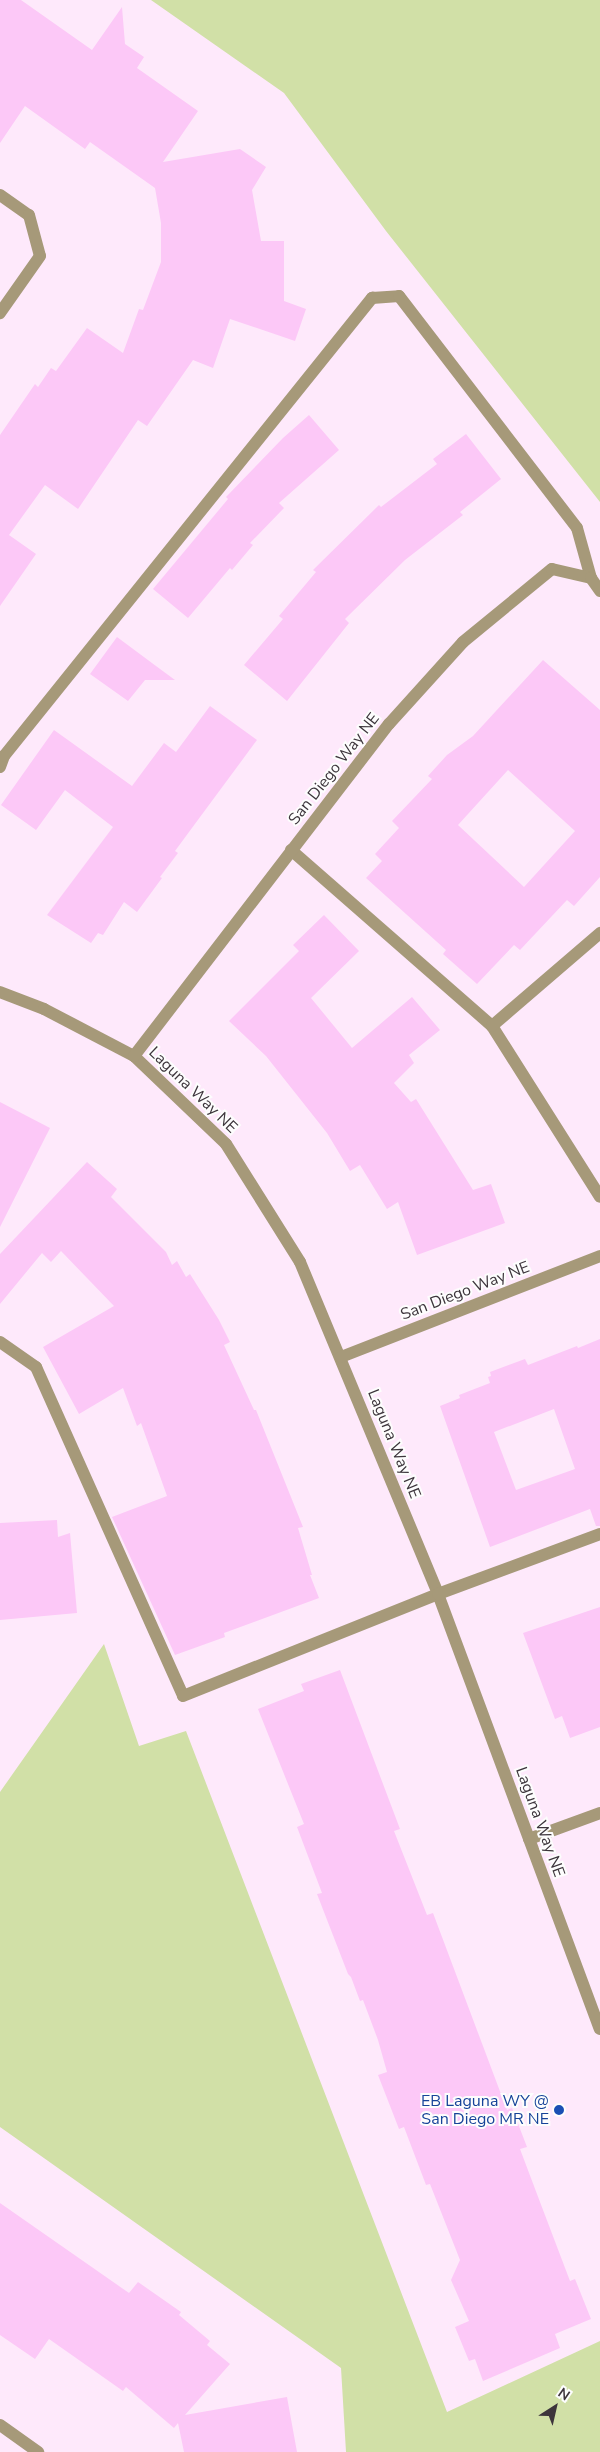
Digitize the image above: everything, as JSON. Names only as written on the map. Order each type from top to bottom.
[{"type":"street","points":[[0,195],[29,215],[40,256],[0,313]]},
{"type":"street","points":[[0,767],[4,756],[372,298],[399,296],[577,528],[591,578],[600,590]]},
{"type":"street","name":"San Diego Way NE","points":[[134,1056],[389,724],[463,642],[552,570],[591,578]]},
{"type":"street","points":[[291,850],[492,1026],[600,1197]]},
{"type":"street","points":[[492,1026],[600,933]]},
{"type":"street","name":"Laguna Way NE","points":[[0,992],[44,1009],[134,1056],[226,1144],[300,1262],[438,1594],[600,2029]]},
{"type":"street","name":"San Diego Way NE","points":[[341,1357],[600,1256]]},
{"type":"street","points":[[0,1342],[36,1367],[183,1696],[438,1594],[600,1534]]},
{"type":"street","points":[[529,1839],[600,1813]]},
{"type":"street","points":[[0,2425],[38,2452]]},
{"type":"green space","points":[[151,0],[600,0],[600,502],[386,231],[284,93]]},
{"type":"green space","points":[[104,1644],[139,1746],[186,1731],[447,2412],[600,2341],[600,2452],[346,2452],[341,2368],[0,2127],[0,1792]]},
{"type":"building","points":[[0,0],[21,0],[92,50],[122,7],[125,44],[144,57],[137,68],[198,111],[163,162],[240,149],[266,167],[252,190],[261,241],[284,241],[284,301],[306,309],[295,341],[230,319],[213,368],[193,360],[147,426],[138,420],[78,509],[45,485],[9,535],[36,554],[0,606],[0,435],[35,384],[38,387],[51,368],[56,371],[87,328],[123,353],[139,309],[143,310],[161,262],[161,223],[155,188],[90,142],[85,149],[25,106],[0,143]]},
{"type":"building","points":[[309,415],[339,450],[279,503],[284,508],[250,543],[253,545],[232,570],[230,568],[188,618],[153,589],[228,499],[226,497],[283,438]]},
{"type":"building","points":[[466,434],[501,479],[460,512],[463,515],[405,560],[345,619],[349,623],[287,701],[244,665],[283,619],[279,616],[316,572],[313,570],[379,505],[381,507],[437,464],[433,459]]},
{"type":"building","points":[[117,637],[175,680],[145,680],[128,701],[90,674]]},
{"type":"building","points":[[543,660],[600,710],[600,877],[574,906],[567,900],[520,950],[514,945],[477,984],[443,954],[446,950],[366,878],[382,861],[375,854],[399,828],[392,821],[432,779],[428,776],[447,755],[473,736]],"holes":[[[508,770],[575,831],[524,887],[458,825]]]},
{"type":"building","points":[[210,706],[257,740],[175,851],[178,853],[137,912],[124,902],[103,935],[98,933],[91,943],[47,915],[113,827],[65,790],[36,830],[1,805],[54,730],[132,786],[164,743],[176,752]]},
{"type":"building","points":[[324,915],[359,951],[311,998],[352,1048],[412,997],[440,1030],[409,1055],[414,1063],[394,1083],[411,1102],[416,1099],[473,1190],[491,1184],[505,1223],[417,1255],[398,1202],[387,1209],[360,1165],[350,1171],[327,1133],[266,1056],[229,1021],[299,951],[293,945]]},
{"type":"building","points":[[0,1102],[50,1128],[0,1227]]},
{"type":"building","points":[[87,1162],[117,1189],[111,1197],[166,1252],[172,1265],[177,1261],[186,1277],[190,1274],[219,1320],[230,1342],[224,1345],[254,1410],[256,1410],[303,1527],[298,1528],[312,1575],[310,1575],[319,1598],[224,1633],[225,1637],[175,1655],[112,1517],[167,1496],[141,1423],[137,1426],[123,1388],[79,1414],[43,1347],[114,1306],[61,1251],[51,1262],[42,1253],[0,1304],[0,1254]]},
{"type":"building","points":[[600,1339],[600,1526],[596,1526],[590,1509],[490,1547],[440,1406],[460,1398],[459,1395],[490,1383],[488,1377],[491,1376],[490,1372],[525,1359],[528,1365],[577,1346],[578,1348]],"holes":[[[554,1409],[575,1469],[516,1490],[494,1432]]]},
{"type":"building","points":[[57,1520],[58,1537],[70,1533],[77,1613],[0,1620],[0,1523]]},
{"type":"building","points":[[600,1607],[600,1727],[570,1738],[562,1716],[555,1719],[523,1633]]},
{"type":"building","points":[[340,1670],[400,1829],[394,1831],[427,1915],[433,1913],[507,2110],[512,2108],[527,2147],[520,2149],[570,2281],[575,2279],[591,2319],[555,2334],[560,2348],[483,2381],[475,2359],[469,2361],[455,2327],[469,2321],[451,2280],[460,2260],[430,2184],[426,2185],[404,2127],[399,2129],[378,2075],[387,2072],[378,2040],[363,2000],[360,2001],[351,1977],[348,1974],[317,1894],[322,1893],[297,1827],[304,1824],[258,1709],[304,1691],[301,1684]]},
{"type":"building","points":[[0,2203],[129,2293],[138,2282],[181,2312],[179,2315],[210,2341],[207,2345],[230,2364],[185,2415],[287,2397],[297,2452],[184,2452],[178,2423],[174,2428],[126,2387],[123,2391],[49,2339],[35,2359],[0,2335]]},
{"type":"place","name":"EB Laguna WY @ San Diego MR NE","points":[[559,2110]]}]
